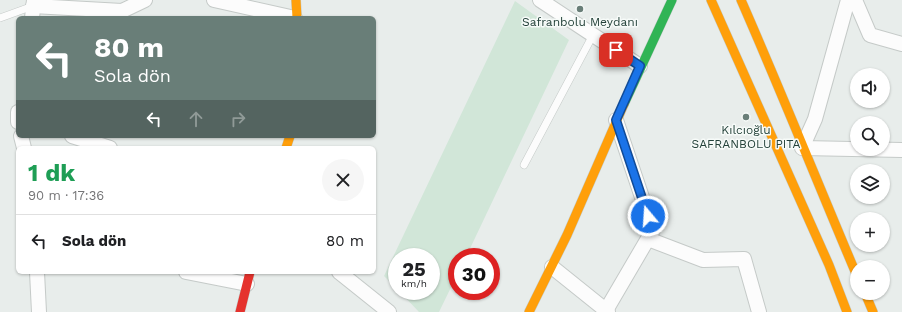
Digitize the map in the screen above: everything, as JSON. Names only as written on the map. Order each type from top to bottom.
[{"type":"street","points":[[33,8],[122,12],[145,0]]},
{"type":"street","points":[[214,0],[287,16]]},
{"type":"street","points":[[296,0],[296,16]]},
{"type":"street","points":[[540,0],[640,66]]},
{"type":"street","points":[[529,312],[552,267],[640,66],[672,0]]},
{"type":"street","points":[[711,0],[829,265],[847,312]]},
{"type":"street","points":[[741,0],[777,82],[802,148],[850,260]]},
{"type":"street","points":[[802,148],[816,119],[848,0]]},
{"type":"street","points":[[855,0],[870,35],[902,44]]},
{"type":"street","points":[[552,267],[606,311],[653,230],[616,120]]},
{"type":"street","points":[[78,138],[104,146]]},
{"type":"street","points":[[802,148],[902,150]]},
{"type":"street","points":[[648,239],[703,260],[744,259],[760,312]]},
{"type":"street","points":[[37,274],[39,312]]},
{"type":"street","points":[[207,274],[249,278],[240,312]]},
{"type":"street","points":[[342,274],[389,312]]},
{"type":"street","points":[[867,300],[873,312]]},
{"type":"lane","points":[[0,18],[33,8]]},
{"type":"lane","points":[[524,165],[593,35]]},
{"type":"green space","points":[[515,1],[569,40],[470,248],[448,248],[448,294],[439,312],[419,312],[408,300],[440,300],[440,248],[397,248]]},
{"type":"green space","points":[[388,268],[388,280],[384,276]]},
{"type":"traffic: fast","points":[[624,104],[672,0]]},
{"type":"traffic: slow","points":[[296,0],[297,16]]},
{"type":"traffic: slow","points":[[711,0],[829,265],[847,312]]},
{"type":"traffic: slow","points":[[741,0],[850,260]]},
{"type":"traffic: slow","points":[[529,312],[567,235],[624,104]]},
{"type":"traffic: slow","points":[[287,146],[289,138]]},
{"type":"traffic: slow","points":[[868,300],[873,312]]},
{"type":"traffic: jam","points":[[240,312],[250,274]]},
{"type":"place","name":"Safranbolu Meydanı","points":[[580,9]]},
{"type":"place","name":"Kılcıoğlu SAFRANBOLU PITA","points":[[746,117]]},
{"type":"route","points":[[616,50],[640,66],[616,120],[648,216]]}]
